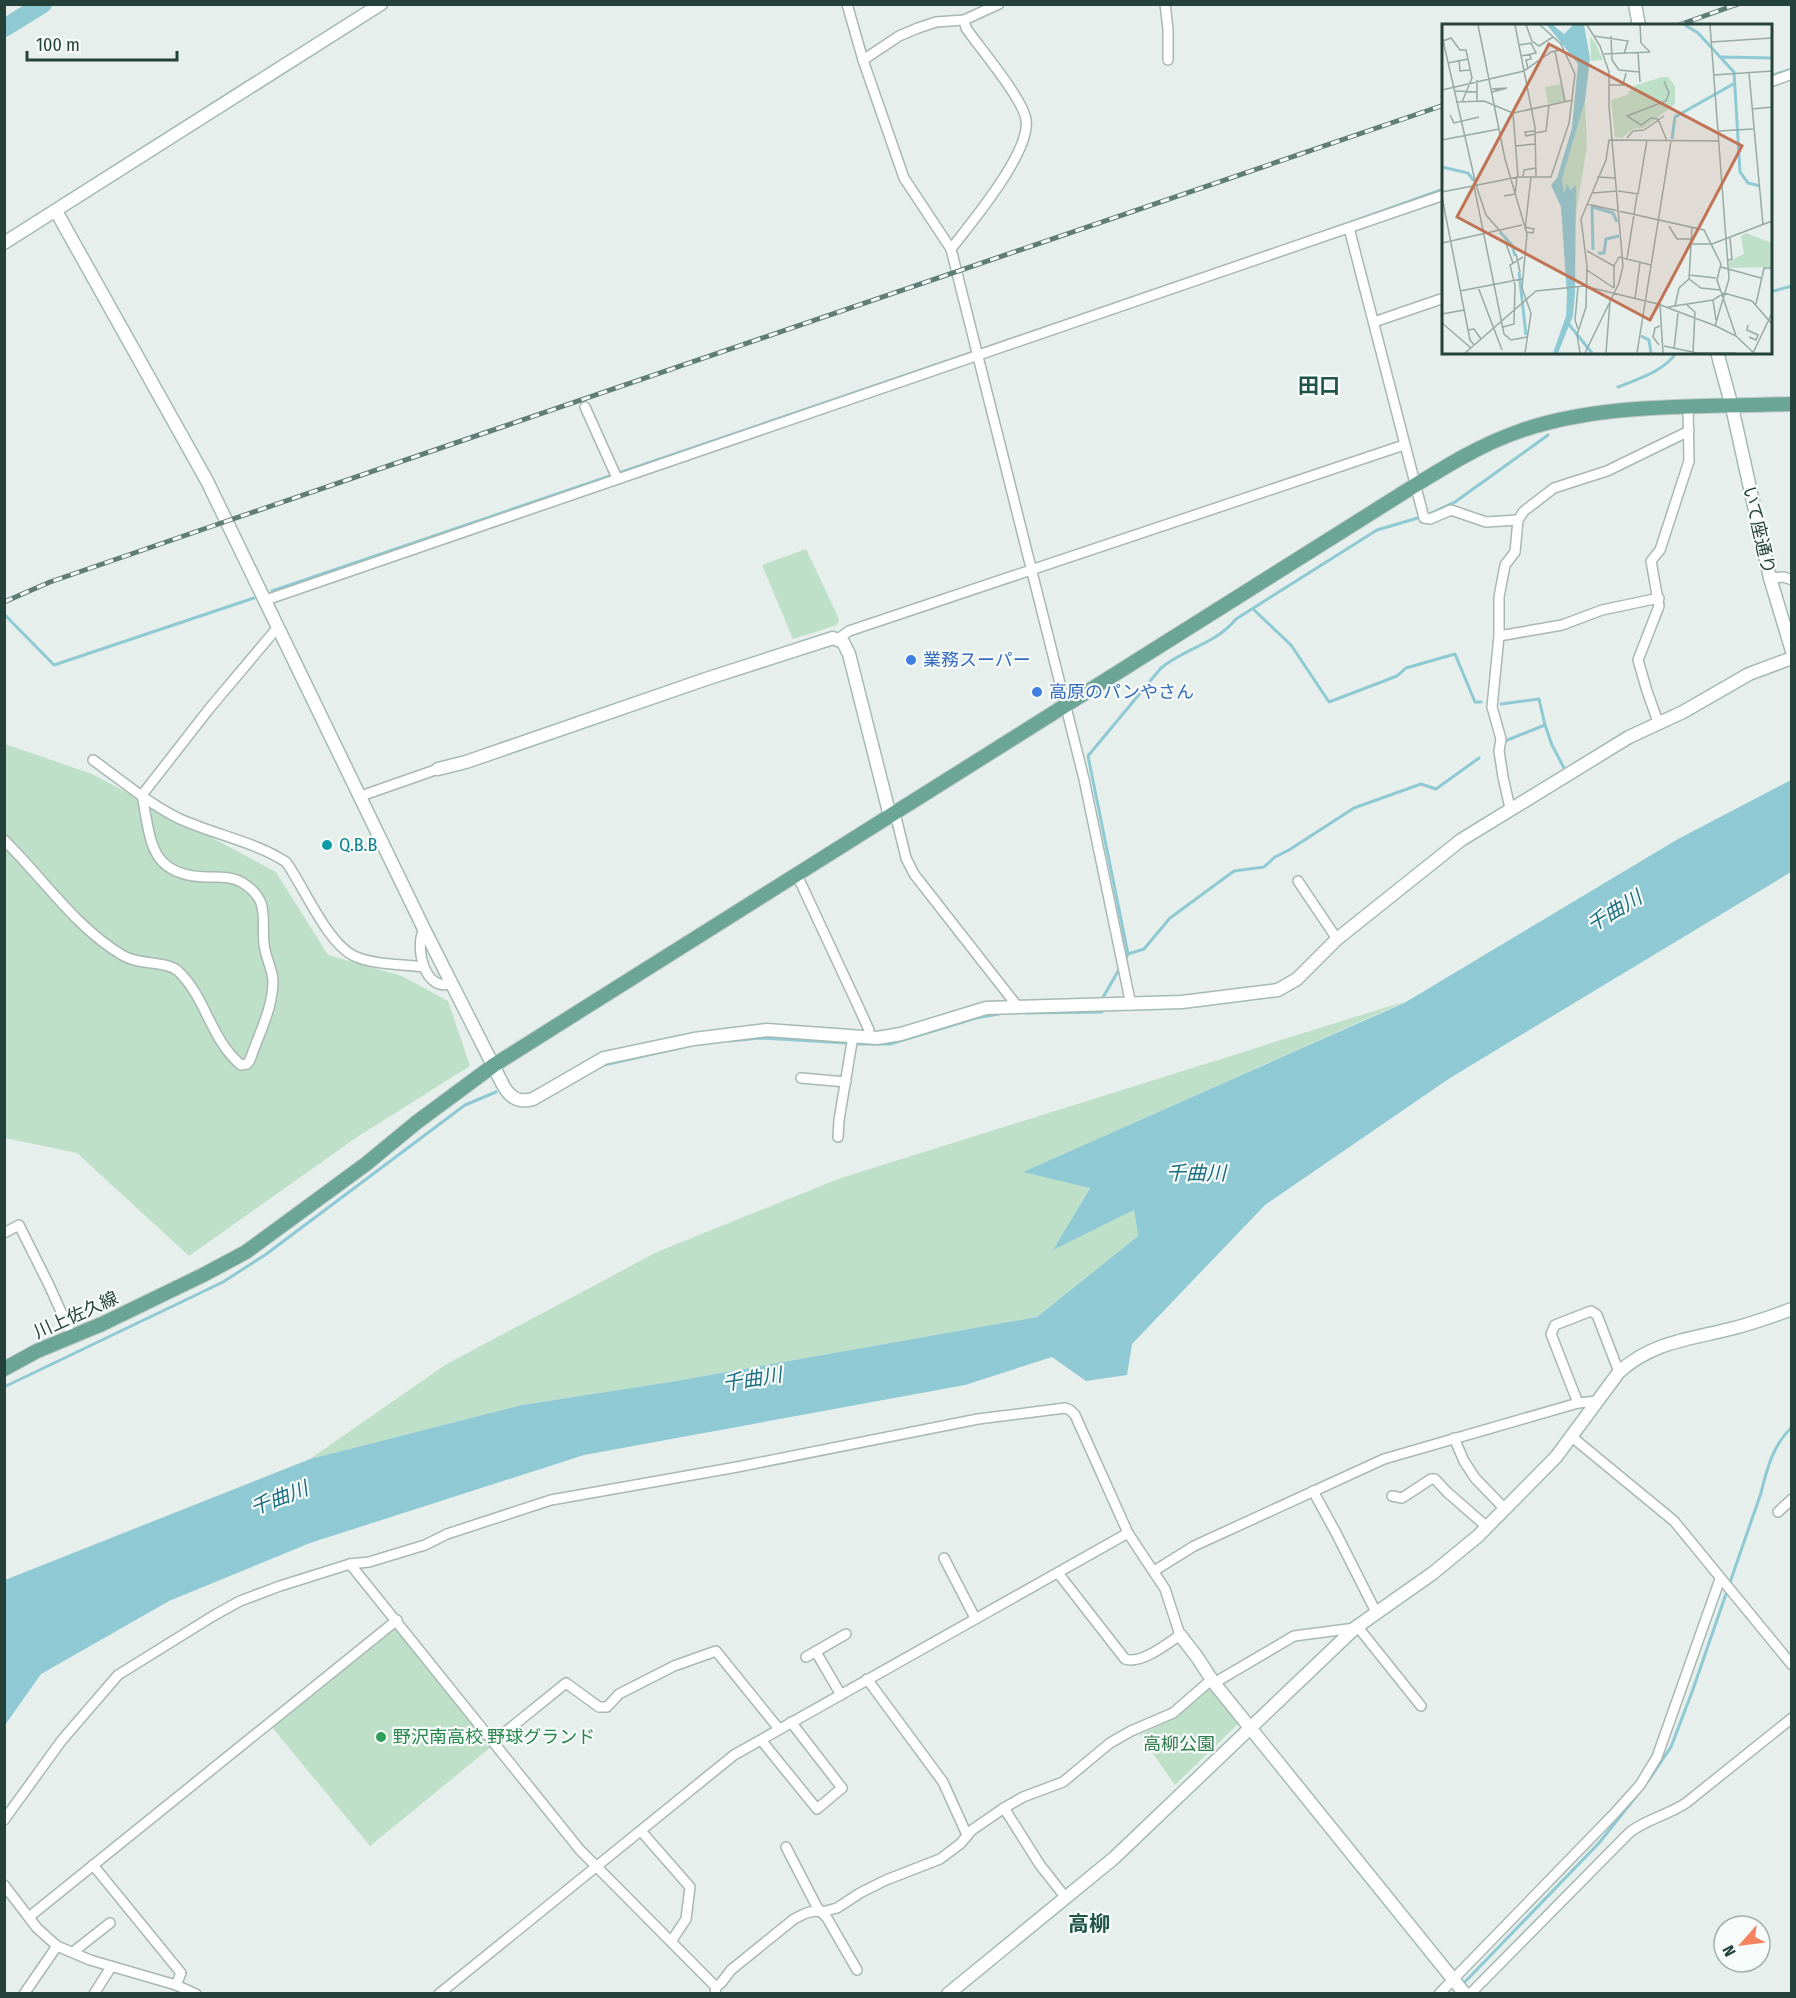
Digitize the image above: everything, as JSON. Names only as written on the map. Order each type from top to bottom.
[{"type":"main road","name":"川上佐久線","points":[[4,1369],[162,1295],[246,1252],[366,1164],[417,1122],[494,1065],[1414,486],[1482,447],[1541,424],[1627,410],[1791,405]]},
{"type":"street","points":[[4,243],[381,4]]},
{"type":"street","points":[[847,4],[904,178],[951,249],[1087,790],[1131,1005]]},
{"type":"street","points":[[864,60],[899,36],[918,28],[936,22],[964,20],[999,4]]},
{"type":"street","points":[[1165,4],[1168,60]]},
{"type":"street","points":[[1635,4],[1639,24]]},
{"type":"street","points":[[951,249],[1005,176],[1015,159],[1027,127],[1024,112],[1011,90],[966,28],[964,20]]},
{"type":"street","points":[[1772,81],[1791,74]]},
{"type":"street","points":[[266,600],[616,476],[978,356],[1442,195]]},
{"type":"street","points":[[56,211],[179,429],[266,600],[424,929],[507,1092],[524,1102],[604,1058],[694,1039],[767,1030],[868,1038],[901,1034],[986,1008],[1182,1002],[1278,990],[1297,979],[1337,939],[1461,840],[1510,808],[1596,755],[1658,722],[1683,712],[1749,674],[1791,658]]},
{"type":"street","points":[[1349,228],[1423,517],[1430,519],[1451,510],[1486,522],[1518,520]]},
{"type":"street","points":[[1374,322],[1442,298]]},
{"type":"street","name":"いて座通り","points":[[1718,354],[1732,407],[1770,578],[1791,651]]},
{"type":"street","points":[[585,407],[616,476]]},
{"type":"street","points":[[1658,722],[1638,660],[1656,614],[1659,598],[1651,561],[1660,550],[1689,461],[1688,408]]},
{"type":"street","points":[[1510,808],[1499,751],[1501,739],[1491,707],[1499,636],[1499,597],[1504,565],[1515,552],[1518,520],[1524,511],[1554,488],[1607,471],[1689,431]]},
{"type":"street","points":[[361,796],[827,639],[838,639],[849,631],[1404,445]]},
{"type":"street","points":[[1770,578],[1784,577],[1791,580]]},
{"type":"street","points":[[1499,636],[1562,625],[1602,610],[1659,598]]},
{"type":"street","points":[[4,840],[91,933],[124,956],[144,963],[168,965],[176,970],[199,1000],[217,1037],[234,1059],[242,1065],[247,1064],[269,1011],[272,991],[273,978],[264,945],[264,912],[252,890],[242,882],[229,877],[183,875],[173,871],[158,857],[152,848],[142,795],[209,709],[278,627]]},
{"type":"street","points":[[838,639],[849,654],[906,858],[914,874],[1018,1007]]},
{"type":"street","points":[[93,760],[177,817],[275,855],[286,862],[330,934],[354,956],[371,961],[423,967]]},
{"type":"street","points":[[797,875],[869,1030],[868,1038]]},
{"type":"street","points":[[1298,881],[1337,939]]},
{"type":"street","points":[[424,929],[420,936],[423,967],[439,984],[446,986],[452,983]]},
{"type":"street","points":[[838,1137],[853,1036]]},
{"type":"street","points":[[801,1078],[846,1082]]},
{"type":"street","points":[[4,1233],[19,1225],[72,1336]]},
{"type":"street","points":[[948,1994],[1122,1851],[1354,1628],[1440,1567],[1487,1527],[1550,1463],[1572,1437],[1619,1372],[1630,1362],[1650,1350],[1735,1328],[1791,1309]]},
{"type":"street","points":[[1578,1403],[1551,1334],[1555,1325],[1591,1311],[1597,1315],[1619,1372]]},
{"type":"street","points":[[1154,1571],[1184,1551],[1384,1459],[1578,1403],[1598,1401]]},
{"type":"street","points":[[4,1820],[62,1740],[118,1675],[240,1601],[350,1564],[369,1562],[425,1545],[447,1534],[551,1500],[737,1467],[978,1419],[1065,1408],[1074,1415],[1128,1533],[1165,1589],[1180,1635],[1212,1682],[1462,1988]]},
{"type":"street","points":[[1572,1437],[1674,1521],[1791,1665]]},
{"type":"street","points":[[1454,1438],[1474,1479],[1505,1509]]},
{"type":"street","points":[[1392,1496],[1402,1498],[1431,1479],[1435,1479],[1487,1527]]},
{"type":"street","points":[[1312,1491],[1376,1612]]},
{"type":"street","points":[[1778,1512],[1791,1499]]},
{"type":"street","points":[[439,1994],[734,1755],[1128,1533]]},
{"type":"street","points":[[944,1558],[975,1618]]},
{"type":"street","points":[[350,1564],[596,1866],[672,1940],[715,1990],[731,1970],[794,1919],[815,1911],[822,1912],[837,1908],[886,1880],[940,1859],[960,1844],[967,1835],[1004,1808],[1023,1797],[1063,1782],[1110,1743],[1131,1731],[1173,1713],[1212,1682],[1294,1635],[1354,1628],[1360,1631],[1421,1706]]},
{"type":"street","points":[[1058,1573],[1125,1659],[1133,1661],[1157,1651],[1180,1635]]},
{"type":"street","points":[[1462,1988],[1631,1797],[1648,1772],[1664,1743],[1725,1584]]},
{"type":"street","points":[[29,1917],[397,1620]]},
{"type":"street","points":[[806,1657],[846,1634]]},
{"type":"street","points":[[494,1742],[566,1683],[603,1708],[610,1705],[619,1694],[674,1666],[716,1651],[779,1729]]},
{"type":"street","points":[[816,1652],[841,1695]]},
{"type":"street","points":[[867,1679],[943,1782],[967,1835]]},
{"type":"street","points":[[1439,1994],[1462,1988],[1637,1826],[1674,1811],[1686,1803],[1791,1718]]},
{"type":"street","points":[[761,1740],[817,1809],[842,1788],[791,1722]]},
{"type":"street","points":[[1004,1808],[1040,1865],[1066,1898]]},
{"type":"street","points":[[641,1831],[690,1887],[686,1919],[672,1940]]},
{"type":"street","points":[[786,1847],[817,1907],[827,1918],[857,1970]]},
{"type":"street","points":[[93,1865],[181,1973],[176,1985]]},
{"type":"street","points":[[4,1885],[41,1933],[57,1946],[111,1967],[176,1985],[196,1994]]},
{"type":"street","points":[[73,1952],[110,1923]]},
{"type":"street","points":[[24,1994],[57,1946]]},
{"type":"street","points":[[94,1994],[111,1967]]},
{"type":"green space","points":[[806,549],[839,619],[837,625],[793,639],[762,565]]},
{"type":"green space","points":[[5,744],[92,774],[276,872],[328,955],[402,976],[448,1001],[470,1066],[357,1137],[189,1256],[77,1153],[5,1138]]},
{"type":"green space","points":[[1406,1001],[1024,1172],[1090,1187],[1054,1249],[1134,1210],[1138,1236],[1037,1317],[670,1382],[522,1405],[310,1459],[445,1365],[657,1252],[838,1179]]},
{"type":"green space","name":"野沢南高校 野球グランド","points":[[394,1626],[491,1747],[370,1846],[271,1726]]},
{"type":"green space","name":"高柳公園","points":[[1210,1688],[1239,1723],[1175,1785],[1140,1735],[1175,1717]]},
{"type":"water","name":"千曲川","points":[[1791,780],[1791,872],[1450,1078],[1265,1205],[1132,1344],[1127,1375],[1086,1381],[1052,1357],[965,1385],[584,1455],[310,1543],[169,1601],[41,1674],[5,1725],[5,1580],[310,1459],[522,1405],[670,1382],[1037,1317],[1138,1236],[1134,1210],[1053,1250],[1090,1188],[1023,1172],[1406,1002],[1678,839]]},
{"type":"waterway","points":[[4,28],[43,4]]},
{"type":"waterway","points":[[1772,75],[1792,69]]},
{"type":"waterway","points":[[1318,234],[1442,190]]},
{"type":"waterway","points":[[1772,291],[1792,286]]},
{"type":"waterway","points":[[272,591],[974,352]]},
{"type":"waterway","points":[[1618,387],[1665,365],[1675,354]]},
{"type":"waterway","points":[[1427,515],[1455,502],[1548,435]]},
{"type":"waterway","points":[[1125,960],[1128,954],[1088,756],[1161,668],[1170,661],[1210,640],[1236,619],[1377,530],[1421,517]]},
{"type":"waterway","points":[[4,614],[54,665],[254,598]]},
{"type":"waterway","points":[[1253,609],[1291,645],[1329,702],[1397,676],[1406,668],[1455,654],[1475,702],[1481,702]]},
{"type":"waterway","points":[[1501,704],[1539,699],[1545,725]]},
{"type":"waterway","points":[[1505,741],[1545,725],[1564,768]]},
{"type":"waterway","points":[[1128,954],[1144,949],[1170,918],[1234,871],[1264,867],[1275,857],[1354,808],[1421,784],[1436,789],[1479,758]]},
{"type":"waterway","points":[[1102,999],[1120,968]]},
{"type":"waterway","points":[[1026,1013],[1102,1012],[1102,1009]]},
{"type":"waterway","points":[[859,1044],[890,1044],[976,1018],[1004,1013]]},
{"type":"waterway","points":[[730,1041],[760,1038],[847,1043]]},
{"type":"waterway","points":[[604,1065],[688,1046]]},
{"type":"waterway","points":[[4,1387],[223,1282],[265,1255],[465,1105],[496,1092]]},
{"type":"waterway","points":[[1648,1781],[1671,1747],[1772,1457],[1780,1441],[1792,1427]]},
{"type":"waterway","points":[[1462,1985],[1599,1843],[1642,1789]]},
{"type":"railway","points":[[1682,24],[1738,4]]},
{"type":"railway","points":[[4,602],[50,582],[1442,106]]},
{"type":"place","name":"業務スーパー","points":[[911,660]]},
{"type":"place","name":"高原のパンやさん","points":[[1037,692]]},
{"type":"place","name":"Q.B.B","points":[[327,845]]},
{"type":"place","name":"野沢南高校 野球グランド","points":[[381,1737]]},
{"type":"district","name":"田口","points":[[1319,386]]},
{"type":"district","name":"高柳","points":[[1089,1924]]}]
